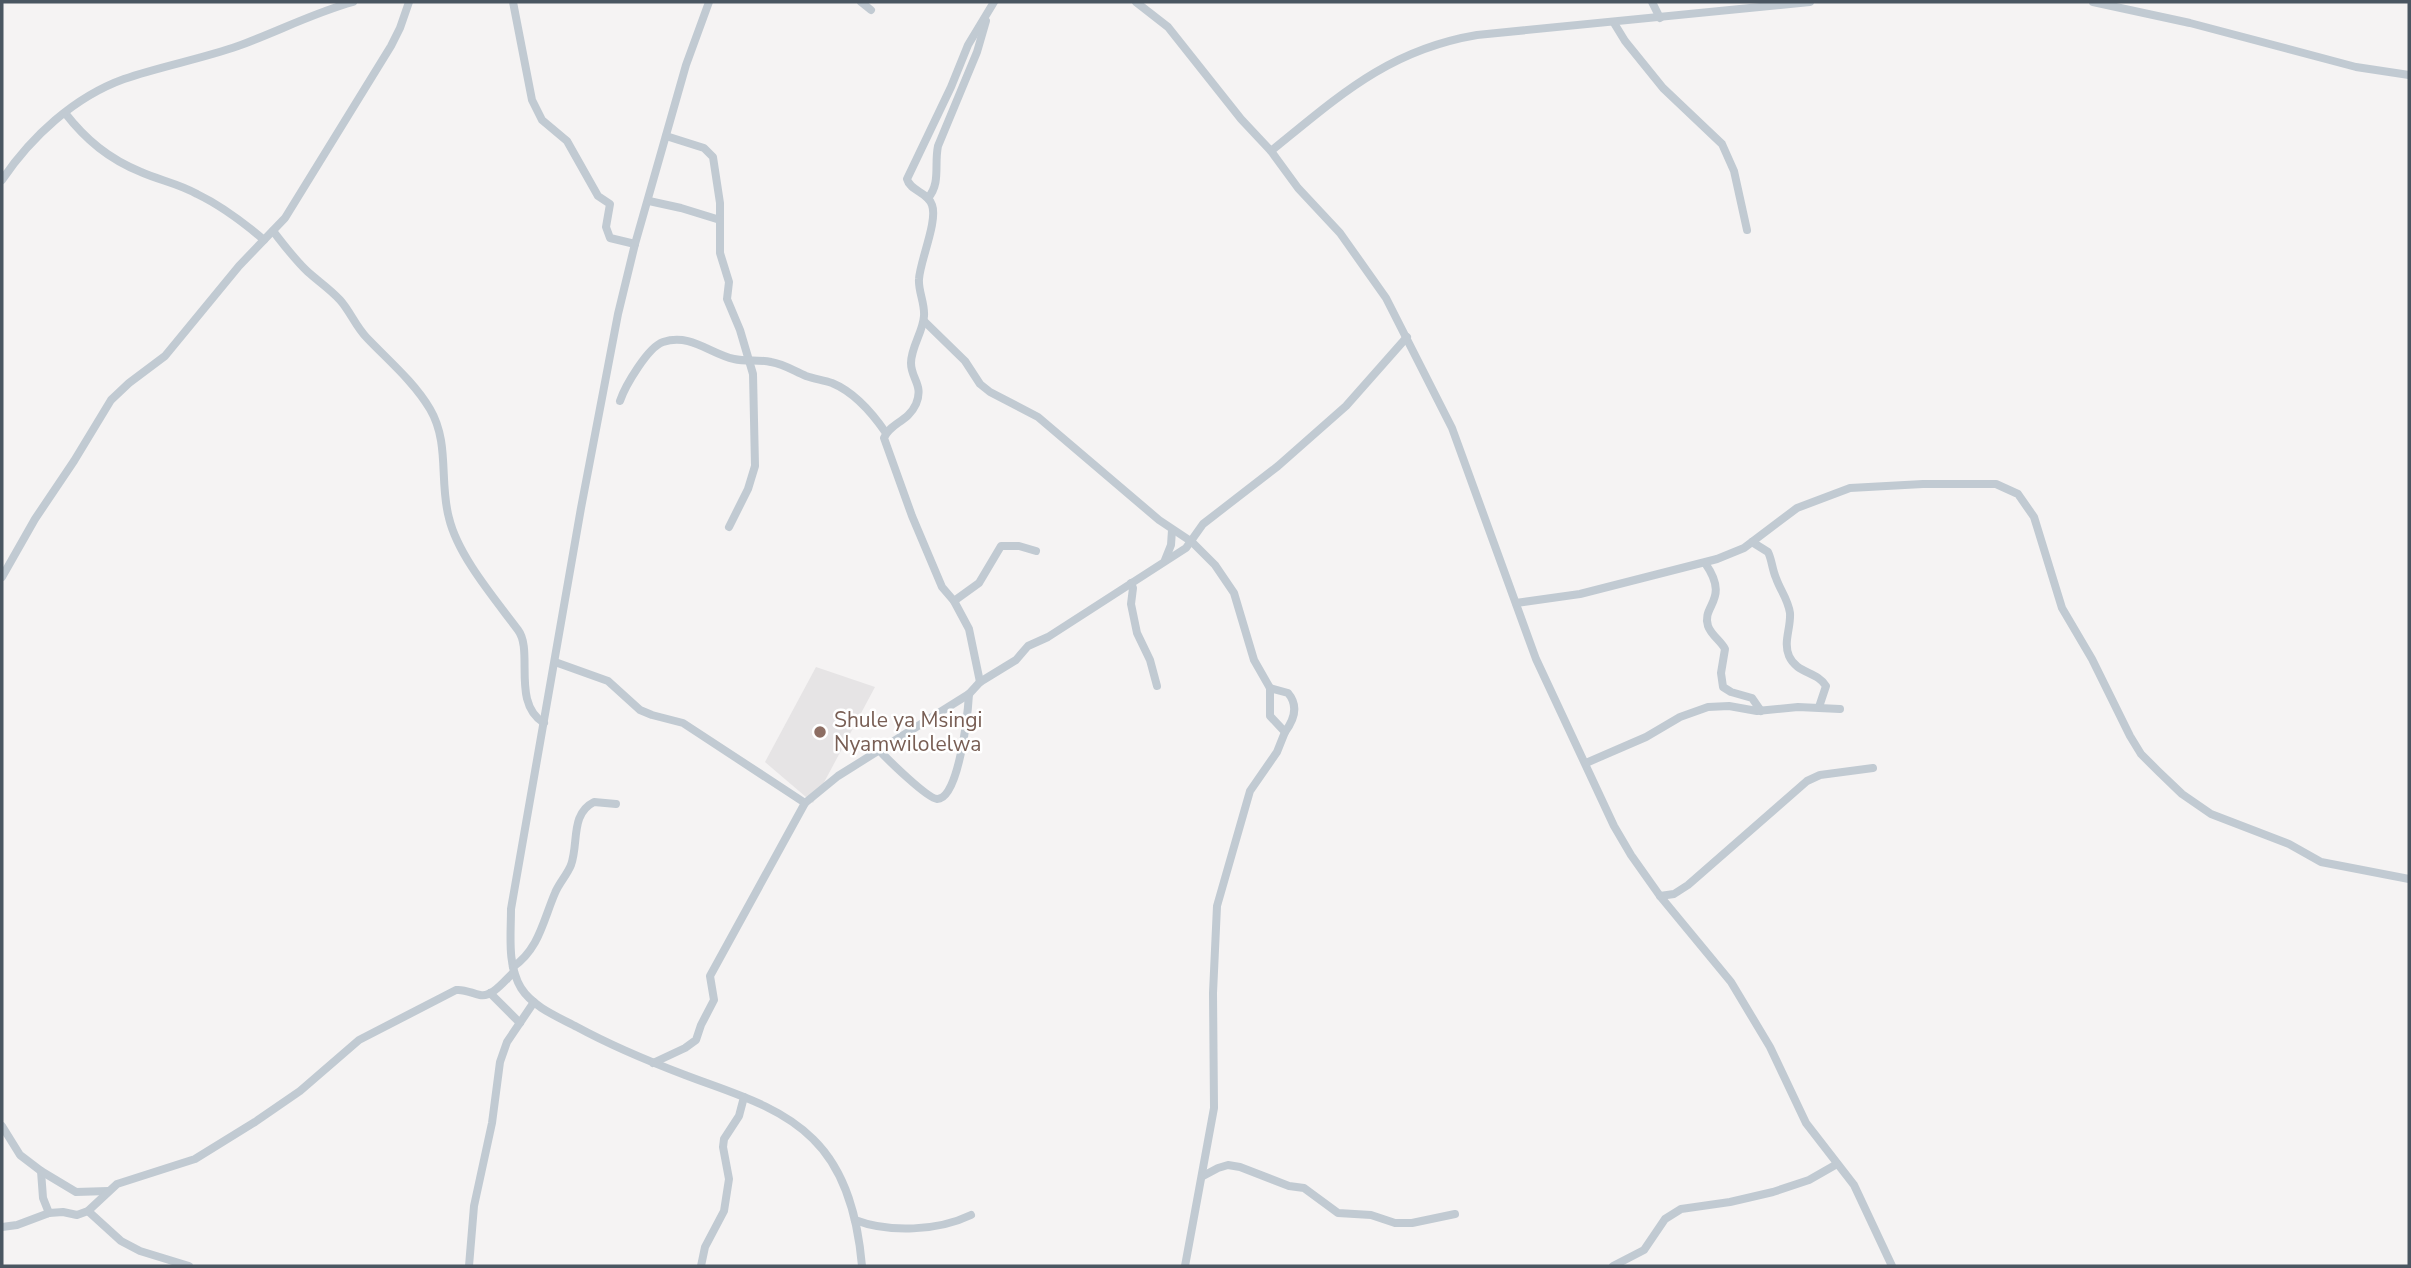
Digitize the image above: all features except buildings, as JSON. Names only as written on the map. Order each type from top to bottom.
[{"type":"street","points":[[2,180],[16,159],[47,126],[84,100],[122,80],[221,52],[353,2]]},
{"type":"street","points":[[2,577],[34,519],[111,400],[165,356],[239,266],[274,231],[304,190],[391,46],[409,2]]},
{"type":"street","points":[[513,2],[532,100],[542,120],[567,141],[597,196],[610,204],[606,227],[610,238],[635,244]]},
{"type":"street","points":[[709,2],[686,65],[635,244],[606,374],[511,909],[513,969],[522,990],[534,1002],[594,1037],[653,1063],[744,1097],[779,1114],[813,1139],[837,1171],[846,1190],[860,1235],[862,1266]]},
{"type":"street","points":[[861,2],[871,10]]},
{"type":"street","points":[[980,682],[969,629],[954,601],[942,587],[885,445],[886,433],[903,422],[916,403],[919,386],[912,372],[911,362],[924,321],[919,276],[933,211],[928,198],[907,183],[908,174],[928,139],[968,45],[994,2]]},
{"type":"street","points":[[1136,2],[1168,27],[1346,243],[1386,299],[1461,449],[1547,684],[1623,843],[1660,896],[1731,982],[1770,1047],[1799,1110],[1816,1138],[1854,1185],[1892,1266]]},
{"type":"street","points":[[1652,2],[1660,18]]},
{"type":"street","points":[[1271,151],[1361,81],[1386,65],[1416,50],[1448,40],[1810,2]]},
{"type":"street","points":[[2093,2],[2190,23],[2356,67],[2409,75]]},
{"type":"street","points":[[928,198],[935,190],[935,160],[939,146],[977,52],[987,14]]},
{"type":"street","points":[[1614,23],[1663,88],[1722,144],[1734,171],[1747,230]]},
{"type":"street","points":[[65,113],[94,145],[138,172],[204,197],[230,213],[264,240]]},
{"type":"street","points":[[666,136],[704,148],[713,157],[720,203],[720,253],[729,282],[727,299],[753,374],[755,466],[748,489],[729,527]]},
{"type":"street","points":[[649,201],[720,220]]},
{"type":"street","points":[[274,231],[308,272],[338,298],[361,330],[409,381],[432,411],[439,428],[446,501],[452,529],[485,587],[521,634],[524,678],[531,712],[544,723]]},
{"type":"street","points":[[924,321],[965,361],[980,384],[1038,417],[1172,530],[1192,542],[1215,565],[1234,593],[1254,660],[1270,688],[1270,716],[1285,732]]},
{"type":"street","points":[[653,1063],[696,1040],[714,1000],[710,976],[805,803],[823,786],[969,694],[980,682],[1012,663],[1032,643],[1048,637],[1192,542],[1203,524],[1250,489],[1346,406],[1407,337]]},
{"type":"street","points":[[620,401],[632,374],[661,342],[686,341],[703,345],[732,359],[780,364],[839,387],[864,407],[886,433]]},
{"type":"street","points":[[1516,603],[1580,594],[1705,563],[1744,548],[1797,509],[1850,488],[1970,482],[1996,484],[2018,494],[2034,517],[2062,608],[2092,659],[2130,736],[2141,754],[2182,794],[2211,814],[2289,844],[2321,862],[2409,879]]},
{"type":"street","points":[[1165,560],[1171,545],[1172,530]]},
{"type":"street","points":[[1752,542],[1768,552],[1775,577],[1785,596],[1790,616],[1786,643],[1789,656],[1799,669],[1819,677],[1826,686],[1819,707]]},
{"type":"street","points":[[954,601],[979,583],[996,551],[1002,546],[1019,546],[1036,551]]},
{"type":"street","points":[[1705,563],[1716,582],[1716,594],[1707,619],[1710,631],[1726,649],[1721,673],[1723,687],[1752,698],[1761,711]]},
{"type":"street","points":[[1131,583],[1131,604],[1137,633],[1150,660],[1157,686]]},
{"type":"street","points":[[555,662],[608,681],[640,710],[683,723],[805,803]]},
{"type":"street","points":[[1185,1266],[1214,1108],[1213,993],[1217,906],[1250,791],[1277,751],[1293,718],[1294,704],[1288,693],[1270,688]]},
{"type":"street","points":[[879,750],[899,772],[935,799],[942,799],[949,792],[963,745],[969,694]]},
{"type":"street","points":[[1586,763],[1646,737],[1680,717],[1708,707],[1729,706],[1761,711],[1819,707],[1840,709]]},
{"type":"street","points":[[1660,896],[1674,894],[1688,885],[1807,781],[1819,775],[1873,768]]},
{"type":"street","points":[[2,1227],[49,1213],[77,1215],[88,1211],[117,1184],[180,1165],[223,1142],[300,1091],[359,1040],[456,990],[464,989],[481,996],[490,993],[528,954],[542,932],[554,896],[571,864],[576,829],[583,811],[594,802],[616,804]]},
{"type":"street","points":[[490,993],[520,1023]]},
{"type":"street","points":[[469,1266],[474,1206],[492,1123],[500,1062],[507,1042],[534,1002]]},
{"type":"street","points":[[701,1266],[705,1247],[724,1211],[729,1179],[724,1158],[724,1139],[739,1116],[744,1097]]},
{"type":"street","points":[[2,1126],[20,1155],[41,1171],[76,1192],[108,1191]]},
{"type":"street","points":[[1613,1266],[1644,1250],[1665,1219],[1681,1209],[1716,1205],[1773,1192],[1809,1180],[1837,1164]]},
{"type":"street","points":[[1203,1176],[1218,1168],[1240,1167],[1289,1186],[1304,1188],[1338,1213],[1371,1215],[1395,1223],[1412,1223],[1455,1213]]},
{"type":"street","points":[[41,1171],[43,1199],[49,1213]]},
{"type":"street","points":[[88,1211],[121,1241],[140,1251],[189,1266]]},
{"type":"street","points":[[855,1220],[884,1228],[941,1227],[971,1215]]},
{"type":"shaded area","points":[[816,667],[875,687],[813,803],[765,762]]},
{"type":"place","name":"Shule ya Msingi Nyamwilolelwa","points":[[820,732]]}]
